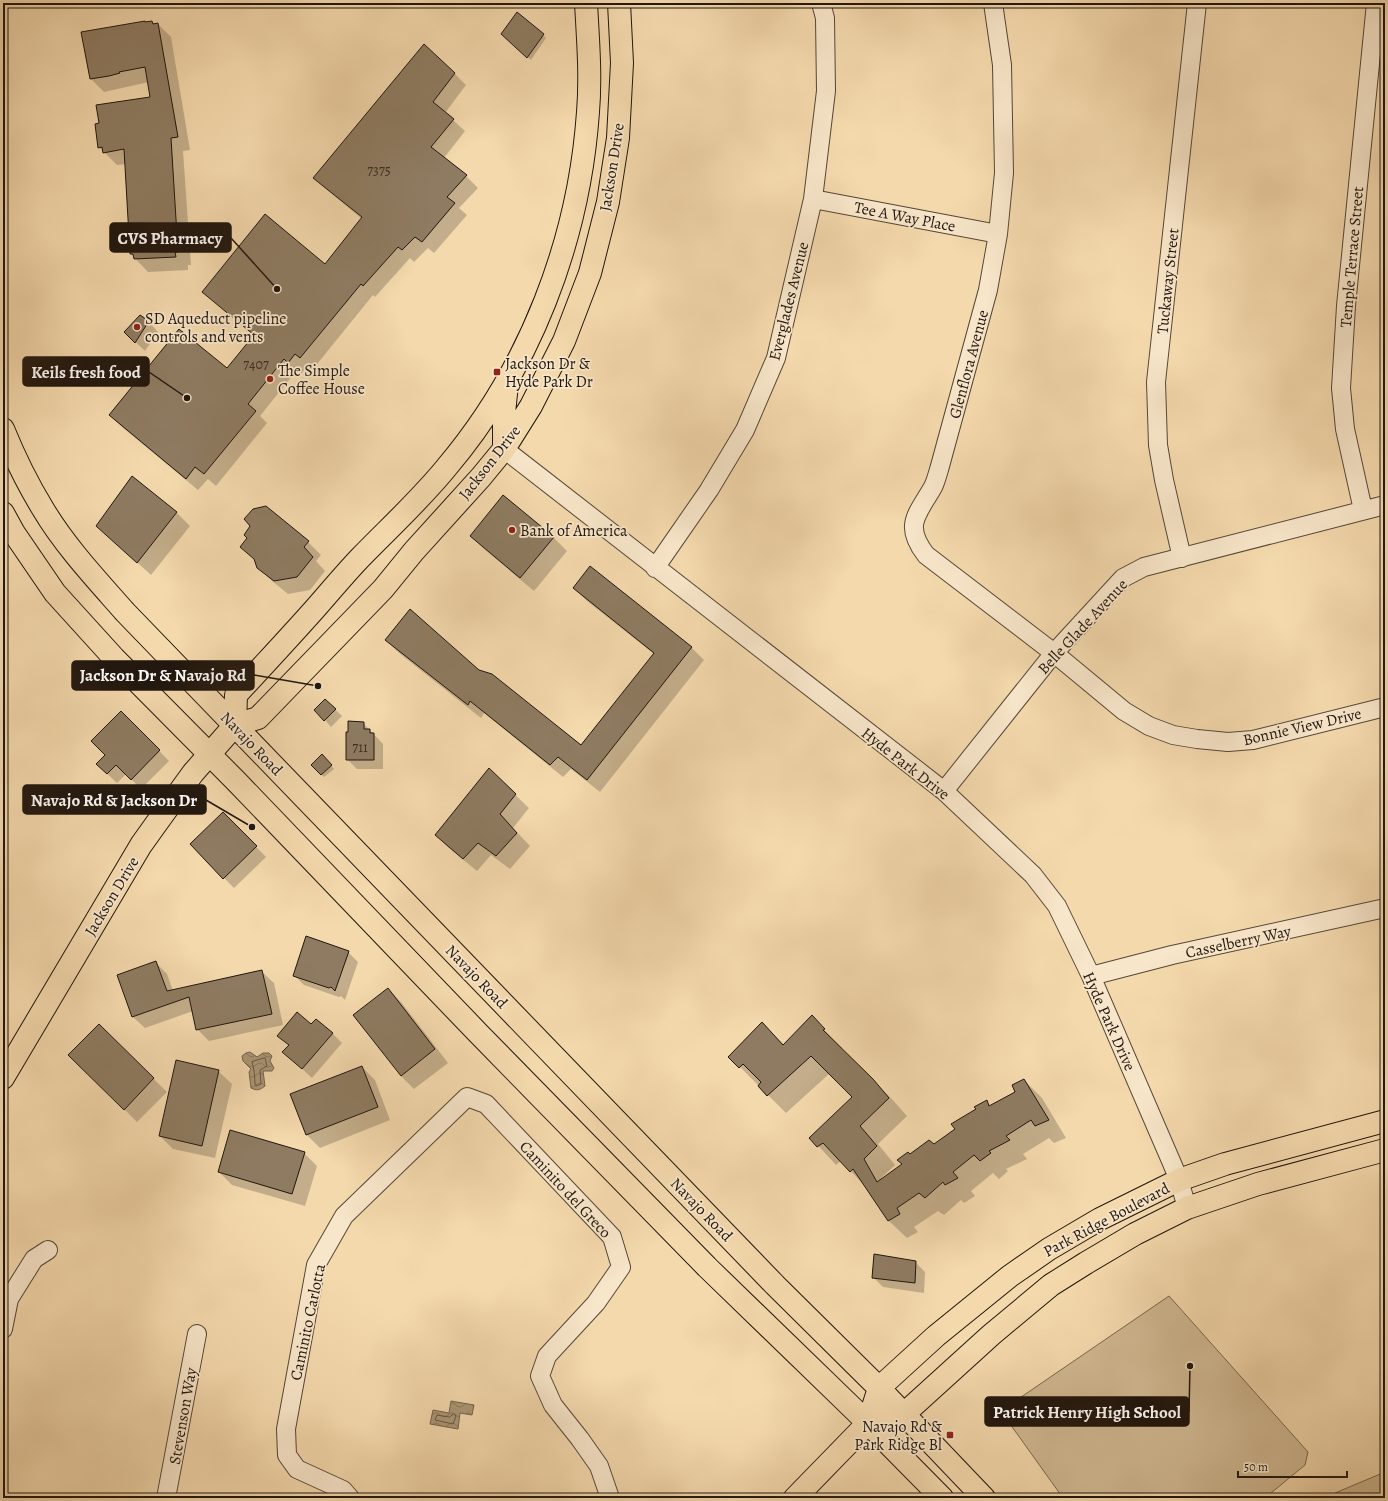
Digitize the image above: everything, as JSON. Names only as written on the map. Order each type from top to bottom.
[{"type":"main road","name":"Jackson Drive","points":[[235,725],[236,695],[283,645],[359,559],[436,480],[474,431],[508,379],[534,328],[556,273],[576,199],[584,155],[588,111],[590,58],[586,3]]},
{"type":"main road","name":"Jackson Drive","points":[[3,1078],[141,845],[193,773],[235,725],[258,718],[383,589],[414,551],[481,477],[504,449],[531,406],[564,341],[590,273],[608,202],[618,138],[622,63],[618,3]]},
{"type":"main road","points":[[504,449],[504,413],[508,379]]},
{"type":"main road","name":"Navajo Road","points":[[3,429],[16,460],[42,508],[82,562],[125,612],[765,1274],[879,1388],[984,1498]]},
{"type":"main road","points":[[474,431],[481,477]]},
{"type":"main road","points":[[3,513],[14,533],[55,593],[114,658],[696,1255],[868,1423],[942,1498]]},
{"type":"main road","name":"Park Ridge Boulevard","points":[[879,1388],[936,1336],[1010,1276],[1049,1249],[1100,1219],[1179,1180],[1225,1164],[1385,1121]]},
{"type":"main road","name":"Park Ridge Boulevard","points":[[868,1423],[904,1414],[991,1335],[1051,1285],[1129,1238],[1187,1208],[1258,1184],[1385,1150]]},
{"type":"main road","points":[[795,1498],[868,1423],[879,1388]]},
{"type":"street","name":"Everglades Avenue","points":[[655,568],[709,490],[745,430],[776,358],[812,199],[826,91],[825,18],[821,3]]},
{"type":"street","name":"Glenflora Avenue","points":[[992,3],[1002,65],[1004,173],[998,234],[988,290],[940,466],[934,486],[916,514],[913,529],[918,544],[926,555],[1054,653]]},
{"type":"street","name":"Tuckaway Street","points":[[1182,558],[1164,480],[1158,445],[1156,382],[1197,3]]},
{"type":"street","name":"Temple Terrace Street","points":[[1363,510],[1345,429],[1341,388],[1346,306],[1376,3]]},
{"type":"street","name":"Tee A Way Place","points":[[812,199],[998,234]]},
{"type":"street","name":"Hyde Park Drive","points":[[504,449],[655,568],[944,791],[1033,875],[1057,906],[1091,976],[1179,1180],[1187,1208]]},
{"type":"street","name":"Belle Glade Avenue","points":[[944,791],[1054,653],[1124,578],[1144,567],[1385,505]]},
{"type":"street","name":"Bonnie View Drive","points":[[1054,653],[1124,711],[1149,726],[1173,735],[1228,742],[1253,740],[1385,707]]},
{"type":"street","name":"Casselberry Way","points":[[1091,976],[1172,956],[1385,908]]},
{"type":"street","name":"Caminito Carlotta","points":[[350,1498],[343,1490],[297,1469],[287,1455],[286,1428],[316,1265],[344,1216],[467,1097]]},
{"type":"street","name":"Caminito del Greco","points":[[467,1097],[486,1104],[612,1237],[621,1267],[596,1303],[547,1356],[540,1376],[553,1405],[599,1466],[610,1498]]},
{"type":"street","points":[[3,1329],[9,1299],[34,1259],[48,1250]]},
{"type":"street","name":"Stevenson Way","points":[[166,1498],[197,1334]]},
{"type":"shaded area","points":[[1169,1296],[1308,1452],[1305,1465],[1265,1498],[1063,1498],[1005,1417],[1008,1406]]},
{"type":"shaded area","points":[[1385,1472],[1385,1498],[1338,1498],[1335,1493]]},
{"type":"water","points":[[250,1052],[257,1057],[263,1053],[269,1053],[272,1056],[270,1061],[274,1068],[272,1071],[263,1071],[265,1086],[258,1090],[251,1088],[249,1072],[251,1069],[243,1061],[242,1056]]},
{"type":"water","points":[[451,1401],[474,1405],[472,1415],[460,1413],[458,1429],[430,1424],[433,1410],[449,1413]]},
{"type":"building","points":[[517,12],[544,34],[527,58],[501,34]]},
{"type":"building","points":[[152,21],[153,24],[158,23],[178,137],[171,138],[178,252],[175,252],[176,257],[134,259],[133,254],[130,254],[124,149],[103,153],[102,147],[98,148],[95,124],[99,123],[96,105],[150,97],[145,67],[90,79],[81,32]]},
{"type":"building","points":[[424,44],[455,73],[433,102],[454,119],[431,147],[467,175],[447,197],[455,203],[422,242],[415,237],[402,250],[398,247],[363,286],[361,284],[300,358],[295,354],[288,363],[284,359],[248,404],[256,411],[204,474],[195,467],[186,479],[109,415],[179,329],[227,368],[254,335],[202,292],[265,214],[325,264],[362,217],[313,178]]},
{"type":"building","name":"SD Aqueduct pipeline controls and vents","points":[[140,315],[149,321],[135,343],[124,332]]},
{"type":"building","points":[[132,476],[177,512],[137,563],[96,526]]},
{"type":"building","points":[[503,495],[554,537],[520,578],[470,536]]},
{"type":"building","points":[[266,506],[309,541],[304,547],[313,557],[297,577],[274,581],[257,568],[254,559],[240,547],[247,538],[244,535],[250,526],[244,519],[253,509]]},
{"type":"building","points":[[590,566],[692,647],[587,780],[558,757],[550,765],[470,701],[468,705],[385,640],[410,609],[479,670],[492,674],[581,745],[654,653],[573,588]]},
{"type":"building","points":[[325,699],[336,709],[324,721],[314,710]]},
{"type":"building","points":[[121,711],[160,750],[131,780],[116,765],[107,774],[96,764],[105,755],[91,741]]},
{"type":"building","points":[[348,721],[364,722],[364,729],[370,729],[370,733],[374,733],[374,760],[346,760],[346,732],[348,732]]},
{"type":"building","points":[[322,754],[332,765],[321,775],[311,765]]},
{"type":"building","points":[[489,768],[516,794],[500,814],[517,833],[496,856],[478,843],[463,859],[435,835]]},
{"type":"building","points":[[223,812],[257,846],[223,879],[190,844]]},
{"type":"building","points":[[306,936],[349,951],[335,991],[331,987],[329,988],[293,976]]},
{"type":"building","points":[[156,961],[167,991],[262,970],[272,1014],[196,1030],[189,997],[132,1017],[117,975]]},
{"type":"building","points":[[388,988],[435,1049],[401,1076],[353,1015]]},
{"type":"building","points":[[297,1012],[311,1024],[316,1019],[333,1033],[302,1069],[282,1052],[289,1045],[277,1036]]},
{"type":"building","points":[[812,1015],[825,1029],[823,1030],[873,1079],[889,1098],[860,1126],[877,1146],[864,1159],[877,1182],[902,1164],[897,1160],[908,1152],[910,1154],[929,1140],[934,1144],[955,1129],[951,1124],[976,1109],[974,1107],[987,1100],[989,1106],[1015,1092],[1012,1085],[1024,1079],[1049,1120],[1035,1126],[1031,1120],[1006,1136],[1010,1140],[989,1151],[991,1153],[980,1161],[974,1155],[953,1172],[958,1178],[945,1185],[943,1182],[925,1198],[919,1193],[897,1208],[900,1214],[888,1221],[853,1169],[850,1172],[823,1143],[817,1147],[809,1138],[852,1097],[811,1056],[767,1096],[758,1086],[761,1082],[743,1064],[739,1068],[728,1057],[762,1022],[783,1045]]},
{"type":"building","points":[[99,1024],[154,1078],[124,1110],[68,1055]]},
{"type":"building","points":[[176,1060],[219,1070],[202,1146],[159,1136]]},
{"type":"building","points":[[362,1066],[378,1107],[306,1135],[290,1094]]},
{"type":"building","points":[[230,1130],[305,1152],[292,1194],[218,1172]]},
{"type":"building","points":[[874,1254],[916,1261],[915,1283],[872,1278]]},
{"type":"place","name":"CVS Pharmacy","points":[[277,289]]},
{"type":"place","name":"SD Aqueduct pipeline controls and vents","points":[[137,327]]},
{"type":"place","name":"Jackson Dr & Hyde Park Dr","points":[[497,372]]},
{"type":"place","name":"The Simple Coffee House","points":[[270,379]]},
{"type":"place","name":"Keils fresh food","points":[[187,398]]},
{"type":"place","name":"Bank of America","points":[[512,530]]},
{"type":"place","name":"Jackson Dr & Navajo Rd","points":[[318,686]]},
{"type":"place","name":"Navajo Rd & Jackson Dr","points":[[252,827]]},
{"type":"place","name":"Patrick Henry High School","points":[[1190,1366]]},
{"type":"place","name":"Navajo Rd & Park Ridge Bl","points":[[950,1435]]}]
